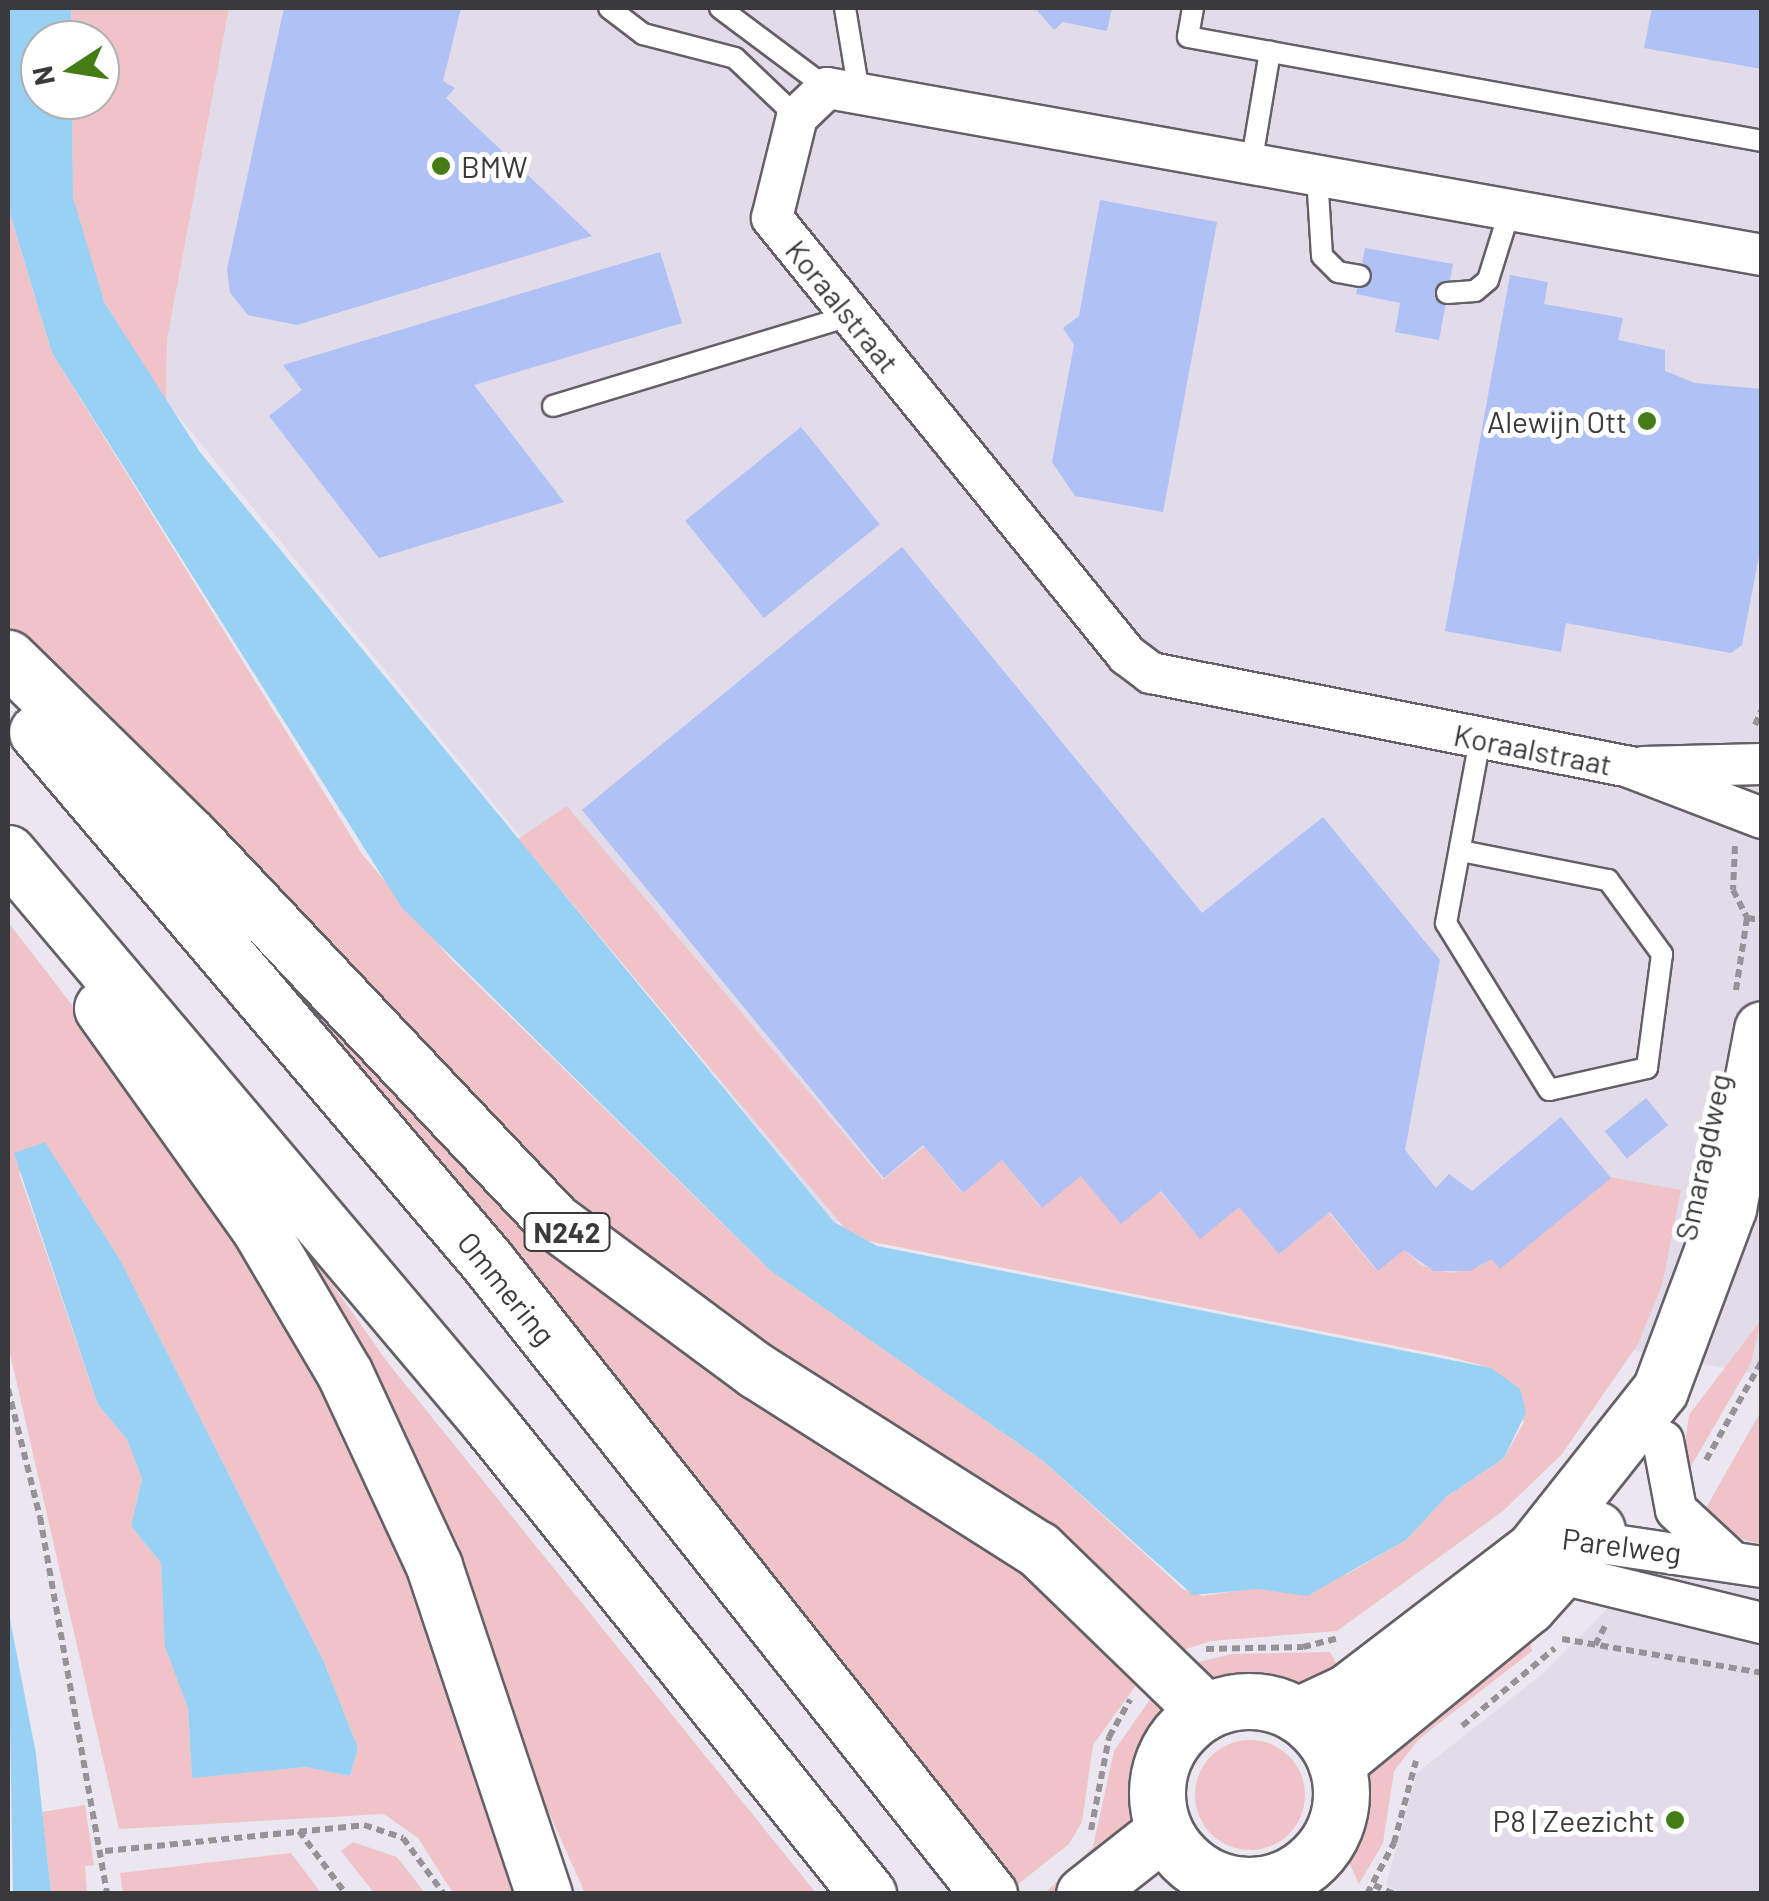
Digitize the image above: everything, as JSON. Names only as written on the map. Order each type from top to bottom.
[{"type":"main road","name":"N242","points":[[8,658],[191,838],[554,1221],[666,1310],[1038,1549],[1206,1712]]},
{"type":"main road","name":"Ommering","points":[[8,697],[487,1261],[985,1888]]},
{"type":"main road","points":[[8,853],[488,1421],[868,1894]]},
{"type":"main road","points":[[8,869],[259,1228],[345,1374],[434,1566],[544,1894]]},
{"type":"main road","name":"Smaragdweg","points":[[1298,1715],[1402,1652],[1558,1578],[1660,1390],[1702,1294],[1728,1208],[1747,1020]]},
{"type":"main road","name":"Smaragdweg","points":[[1336,1763],[1558,1578],[1663,1441],[1730,1314],[1762,1230]]},
{"type":"main road","points":[[1084,1894],[1170,1863],[1241,1886],[1344,1879],[1336,1763],[1298,1715],[1254,1701],[1206,1712],[1175,1739],[1158,1776],[1170,1863]]},
{"type":"main road","points":[[520,1816],[568,1894]]},
{"type":"street","points":[[797,117],[843,90],[1762,255]]},
{"type":"street","name":"Koraalstraat","points":[[797,117],[772,218],[1127,655],[1151,673],[1630,768],[1752,815]]},
{"type":"street","name":"Koraalstraat","points":[[1630,768],[1756,763]]},
{"type":"street","points":[[1663,1441],[1676,1510],[1746,1564]]},
{"type":"street","name":"Parelweg","points":[[1558,1578],[1746,1564]]},
{"type":"street","name":"Parelweg","points":[[1558,1578],[1762,1623]]},
{"type":"lane","points":[[609,8],[643,34],[735,58],[797,117]]},
{"type":"lane","points":[[720,8],[843,90]]},
{"type":"lane","points":[[843,90],[845,8]]},
{"type":"lane","points":[[1193,8],[1188,36],[1762,140]]},
{"type":"lane","points":[[1252,164],[1270,52]]},
{"type":"lane","points":[[1317,176],[1322,256],[1338,272],[1360,276]]},
{"type":"lane","points":[[1447,293],[1475,291],[1488,280],[1510,210]]},
{"type":"lane","points":[[553,406],[850,316]]},
{"type":"lane","points":[[1461,851],[1608,880],[1662,954],[1647,1068],[1549,1090],[1446,922],[1480,739]]},
{"type":"path","points":[[1756,763],[1762,708]]},
{"type":"path","points":[[1747,1020],[1747,918],[1734,890],[1752,815]]},
{"type":"path","points":[[1747,918],[1762,920]]},
{"type":"path","points":[[8,1388],[105,1851],[107,1894]]},
{"type":"path","points":[[1445,1739],[1546,1662],[1558,1578],[1762,1673]]},
{"type":"path","points":[[1344,1879],[1394,1843],[1406,1776],[1430,1750]]},
{"type":"path","points":[[105,1851],[298,1830],[386,1830],[417,1852],[444,1894]]},
{"type":"path","points":[[298,1830],[346,1894]]},
{"type":"path","points":[[1344,1879],[1367,1894]]},
{"type":"path","points":[[1344,1879],[1394,1894]]},
{"type":"shaded area","points":[[71,8],[229,8],[167,340],[166,401],[104,302],[83,244],[73,197],[72,120],[120,120],[120,20],[71,20]]},
{"type":"shaded area","points":[[229,8],[1761,8],[1761,1375],[943,1218],[834,1222],[166,401],[167,340]]},
{"type":"shaded area","points":[[8,207],[52,353],[362,854],[450,958],[771,1271],[1042,1460],[1183,1589],[1202,1596],[1346,1575],[1406,1540],[1446,1497],[1504,1458],[1524,1422],[1491,1368],[1451,1357],[853,1238],[518,839],[567,806],[883,1180],[924,1147],[962,1193],[1002,1160],[1040,1207],[1081,1175],[1159,1191],[1199,1237],[1238,1205],[1279,1254],[1329,1213],[1376,1270],[1403,1249],[1422,1266],[1451,1273],[1481,1266],[1609,1177],[1681,1190],[1662,1285],[1638,1344],[1562,1454],[1503,1511],[1337,1631],[1211,1641],[1180,1651],[647,1286],[8,634]]},
{"type":"shaded area","points":[[175,859],[455,1141],[938,1498],[1144,1674],[1093,1745],[1082,1822],[1069,1844],[1012,1889]]},
{"type":"shaded area","points":[[8,922],[239,1221],[401,1542],[528,1893],[453,1893],[418,1838],[384,1814],[119,1829],[8,1345]],"holes":[[[45,1143],[119,1258],[324,1662],[358,1748],[350,1776],[306,1767],[192,1777],[188,1708],[166,1649],[161,1563],[131,1526],[142,1479],[127,1439],[98,1405],[19,1173]]]},
{"type":"shaded area","points":[[274,1202],[388,1363],[816,1893],[585,1893]]},
{"type":"shaded area","points":[[1761,1320],[1751,1363],[1679,1487],[1689,1415]]},
{"type":"shaded area","points":[[1761,1411],[1761,1544],[1716,1531],[1702,1515]]},
{"type":"shaded area","points":[[1761,1412],[1761,1893],[1404,1894],[1386,1885],[1417,1773],[1540,1676],[1702,1515]]},
{"type":"shaded area","points":[[1528,1635],[1532,1651],[1419,1739],[1394,1771],[1383,1843],[1359,1884],[1346,1856],[1367,1762]]},
{"type":"shaded area","points":[[1330,1652],[1338,1667],[1301,1687],[1205,1686],[1190,1664],[1232,1654]]},
{"type":"shaded area","points":[[1158,1688],[1175,1710],[1138,1761],[1129,1830],[1064,1893],[1045,1893],[1093,1847],[1114,1751]]},
{"type":"shaded area","points":[[1250,1740],[1271,1744],[1289,1756],[1301,1774],[1305,1795],[1301,1816],[1289,1834],[1271,1846],[1250,1850],[1229,1846],[1211,1834],[1199,1816],[1195,1795],[1199,1774],[1211,1756],[1229,1744]]},
{"type":"shaded area","points":[[85,1805],[94,1865],[85,1866],[87,1893],[51,1893],[42,1812]]},
{"type":"shaded area","points":[[353,1842],[397,1857],[425,1893],[374,1893],[341,1851]]},
{"type":"shaded area","points":[[291,1853],[321,1893],[123,1893],[120,1873]]},
{"type":"water","points":[[8,8],[71,8],[71,20],[20,20],[20,120],[72,120],[73,197],[104,302],[199,451],[834,1222],[877,1246],[1491,1368],[1520,1389],[1526,1412],[1504,1458],[1446,1497],[1406,1540],[1307,1596],[1258,1589],[1193,1595],[1042,1460],[771,1271],[402,908],[52,353],[8,207]]},
{"type":"water","points":[[45,1142],[119,1258],[324,1662],[358,1748],[350,1776],[306,1767],[192,1778],[188,1708],[165,1647],[161,1563],[131,1526],[142,1479],[127,1439],[98,1405],[14,1153]]},
{"type":"water","points":[[8,1609],[36,1754],[51,1893],[13,1893]]},
{"type":"building","points":[[284,8],[461,8],[443,81],[455,88],[446,98],[592,236],[297,325],[248,315],[230,293],[227,269]]},
{"type":"building","points":[[1035,8],[1112,8],[1107,31],[1063,22],[1054,30]]},
{"type":"building","points":[[1652,8],[1762,8],[1762,69],[1644,48]]},
{"type":"building","points":[[1100,200],[1217,222],[1163,512],[1075,496],[1052,462],[1074,345],[1063,328],[1079,316]]},
{"type":"building","points":[[1365,248],[1453,264],[1439,340],[1395,332],[1400,303],[1356,294]]},
{"type":"building","points":[[660,252],[682,323],[474,385],[564,502],[379,558],[269,416],[302,390],[283,365]]},
{"type":"building","points":[[1510,275],[1548,282],[1544,304],[1623,318],[1618,340],[1665,350],[1665,371],[1695,383],[1762,389],[1762,540],[1742,645],[1731,653],[1566,623],[1561,652],[1445,631]]},
{"type":"building","points":[[801,427],[880,524],[764,618],[685,521]]},
{"type":"building","points":[[902,547],[1202,913],[1323,817],[1440,960],[1405,1150],[1436,1188],[1449,1174],[1472,1191],[1561,1117],[1611,1178],[1500,1269],[1492,1259],[1470,1271],[1434,1271],[1404,1250],[1378,1271],[1330,1212],[1279,1254],[1239,1207],[1200,1239],[1161,1191],[1121,1224],[1081,1176],[1042,1208],[1002,1160],[963,1193],[923,1145],[884,1178],[582,810]]},
{"type":"building","points":[[1646,1098],[1668,1125],[1627,1159],[1605,1131]]},
{"type":"place","name":"BMW","points":[[441,166]]},
{"type":"place","name":"Alewijn Ott","points":[[1647,421]]},
{"type":"place","name":"P8 | Zeezicht","points":[[1675,1820]]}]
